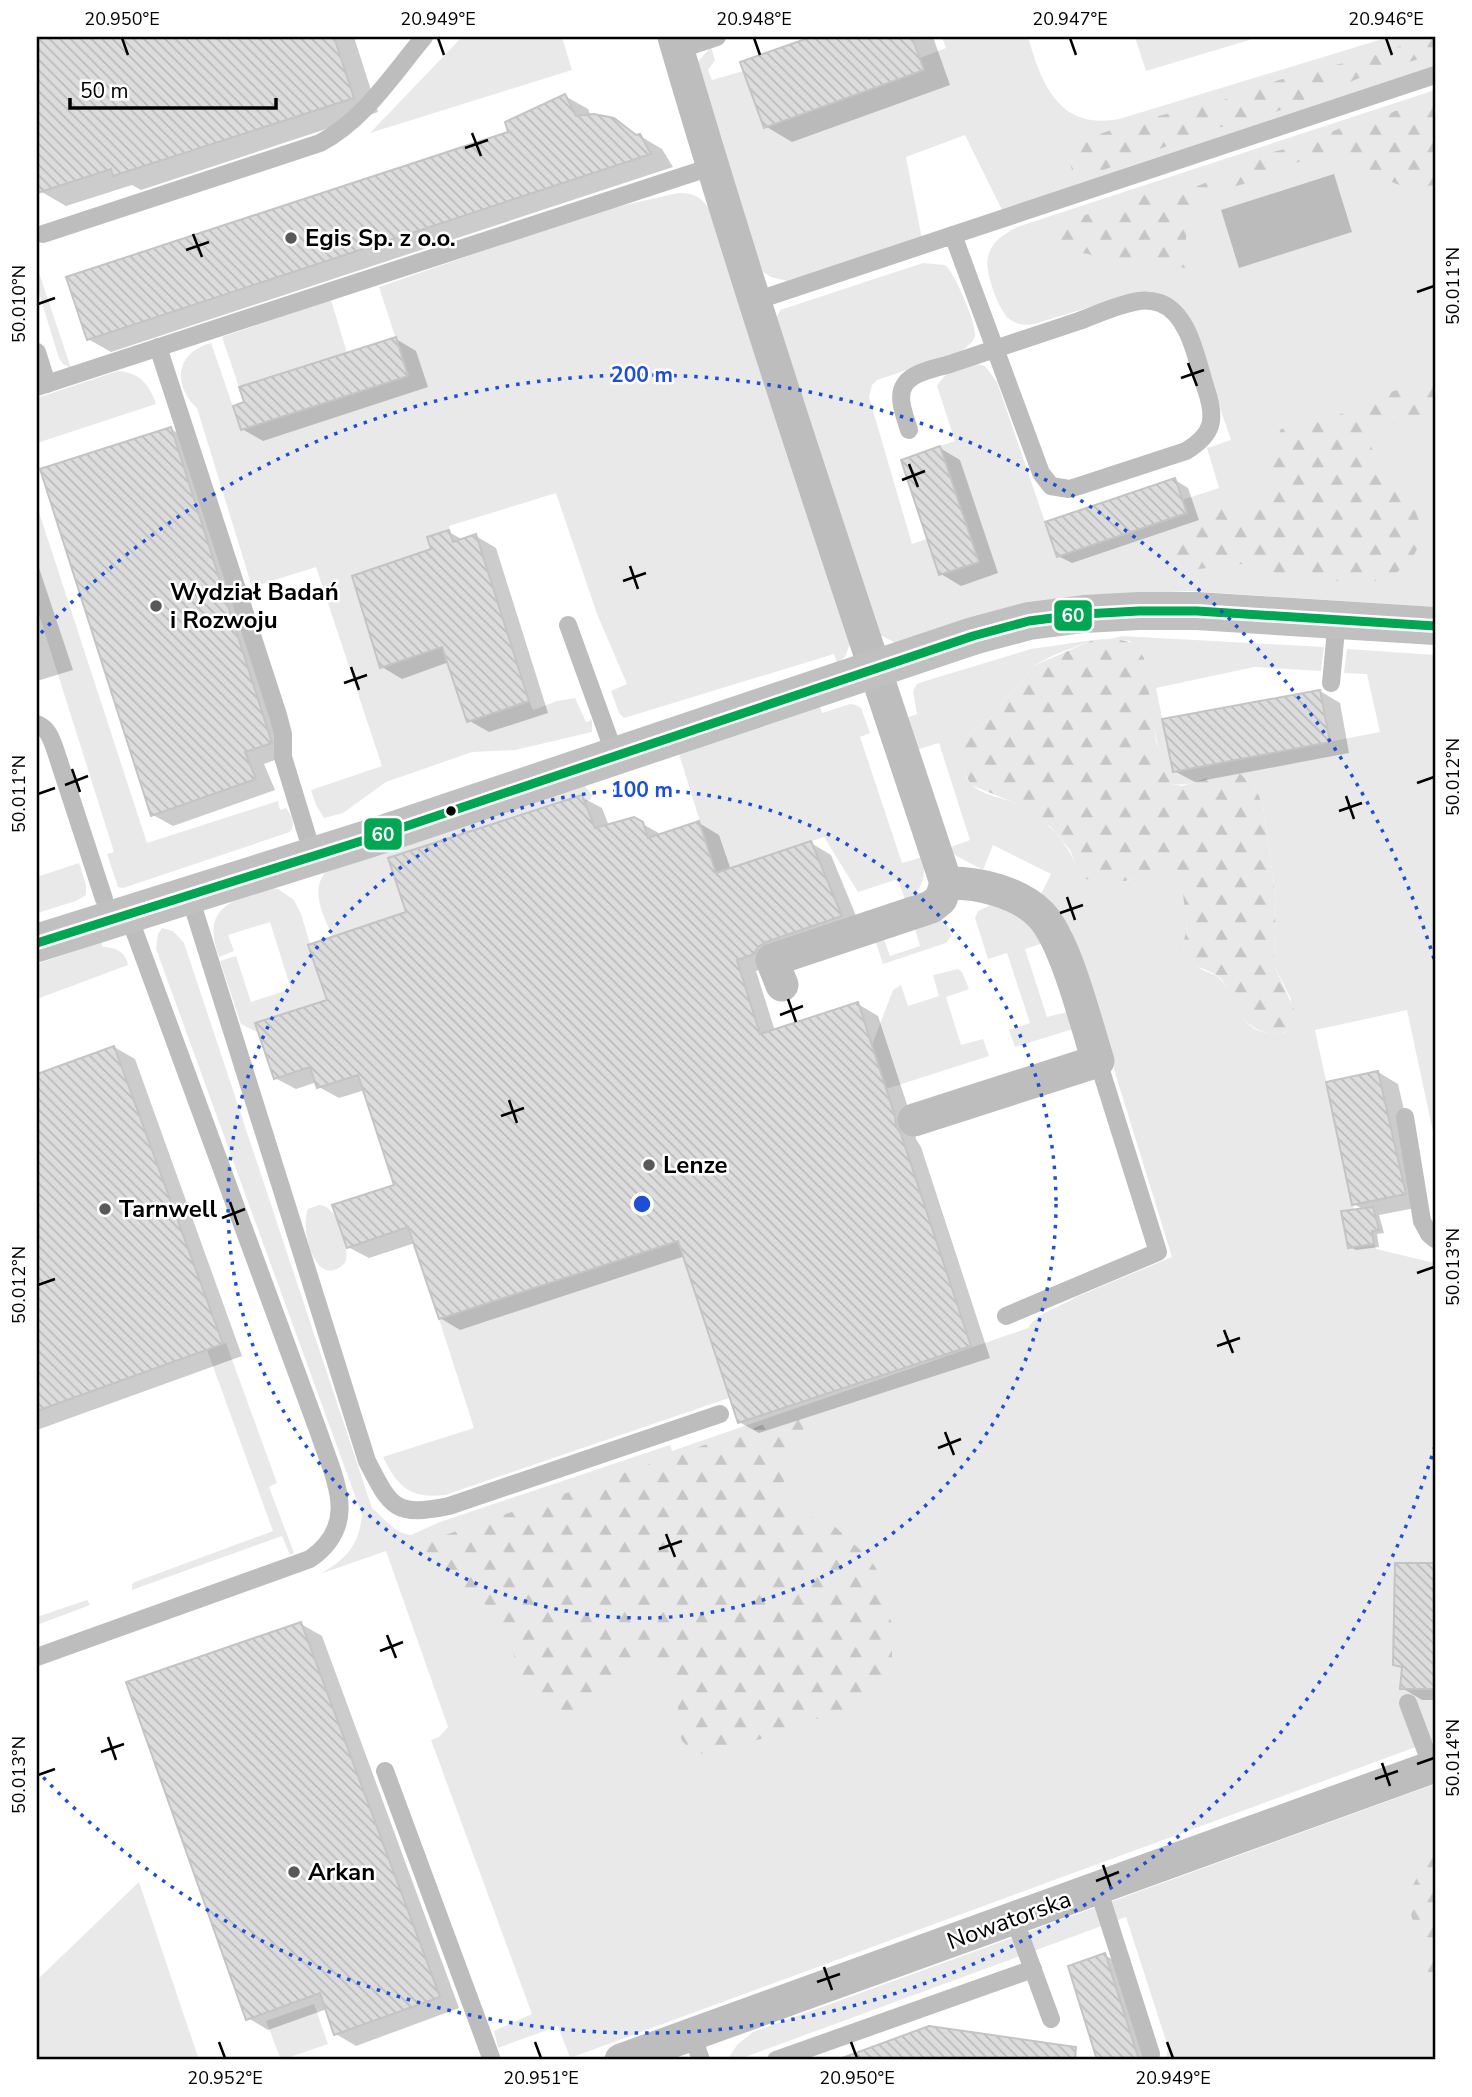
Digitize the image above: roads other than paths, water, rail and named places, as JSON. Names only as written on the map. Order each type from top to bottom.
[{"type":"street","points":[[676,43],[711,167],[946,883],[941,899],[932,907],[772,960],[782,985]]},
{"type":"street","points":[[37,943],[116,907],[189,894],[973,636],[1029,621],[1084,614],[1168,610],[1435,626]]},
{"type":"street","points":[[914,1120],[1098,1061],[1057,938],[1040,914],[1005,893],[985,886],[946,883]]},
{"type":"street","name":"Nowatorska","points":[[621,2060],[697,2048],[1014,1918],[1434,1767]]},
{"type":"lane","points":[[43,234],[320,143],[340,132],[356,117],[424,37]]},
{"type":"lane","points":[[676,43],[717,37]]},
{"type":"lane","points":[[754,300],[1435,75]]},
{"type":"lane","points":[[37,352],[42,386],[711,167]]},
{"type":"lane","points":[[909,430],[901,402],[904,385],[909,380],[996,349],[1137,301],[1148,300],[1169,307],[1185,327],[1209,398],[1211,425],[1203,439],[1176,455],[1069,489],[1051,486],[1041,473],[996,349],[953,235]]},
{"type":"lane","points":[[158,347],[278,715],[283,734],[283,757],[313,855]]},
{"type":"lane","points":[[1331,683],[1337,619]]},
{"type":"lane","points":[[568,625],[615,755]]},
{"type":"lane","points":[[37,724],[49,733],[320,1433],[337,1488],[340,1513],[336,1533],[325,1549],[310,1559],[37,1657]]},
{"type":"lane","points":[[189,894],[367,1461],[385,1496],[402,1509],[419,1512],[449,1506],[720,1414]]},
{"type":"lane","points":[[1006,1316],[1158,1252],[1098,1061]]},
{"type":"lane","points":[[1405,1117],[1422,1221],[1435,1239]]},
{"type":"lane","points":[[1408,1703],[1434,1767]]},
{"type":"lane","points":[[385,1772],[492,2060]]},
{"type":"lane","points":[[1098,1888],[1151,2054]]},
{"type":"lane","points":[[1014,1918],[1051,2019]]},
{"type":"lane","points":[[776,2060],[1033,1969]]},
{"type":"place","name":"Egis Sp. z o.o.","points":[[291,238]]},
{"type":"place","name":"Wydział Badań i Rozwoju","points":[[156,606]]},
{"type":"place","name":"Lenze","points":[[649,1165]]},
{"type":"place","name":"Tarnwell","points":[[105,1209]]},
{"type":"place","name":"Arkan","points":[[294,1872]]}]
